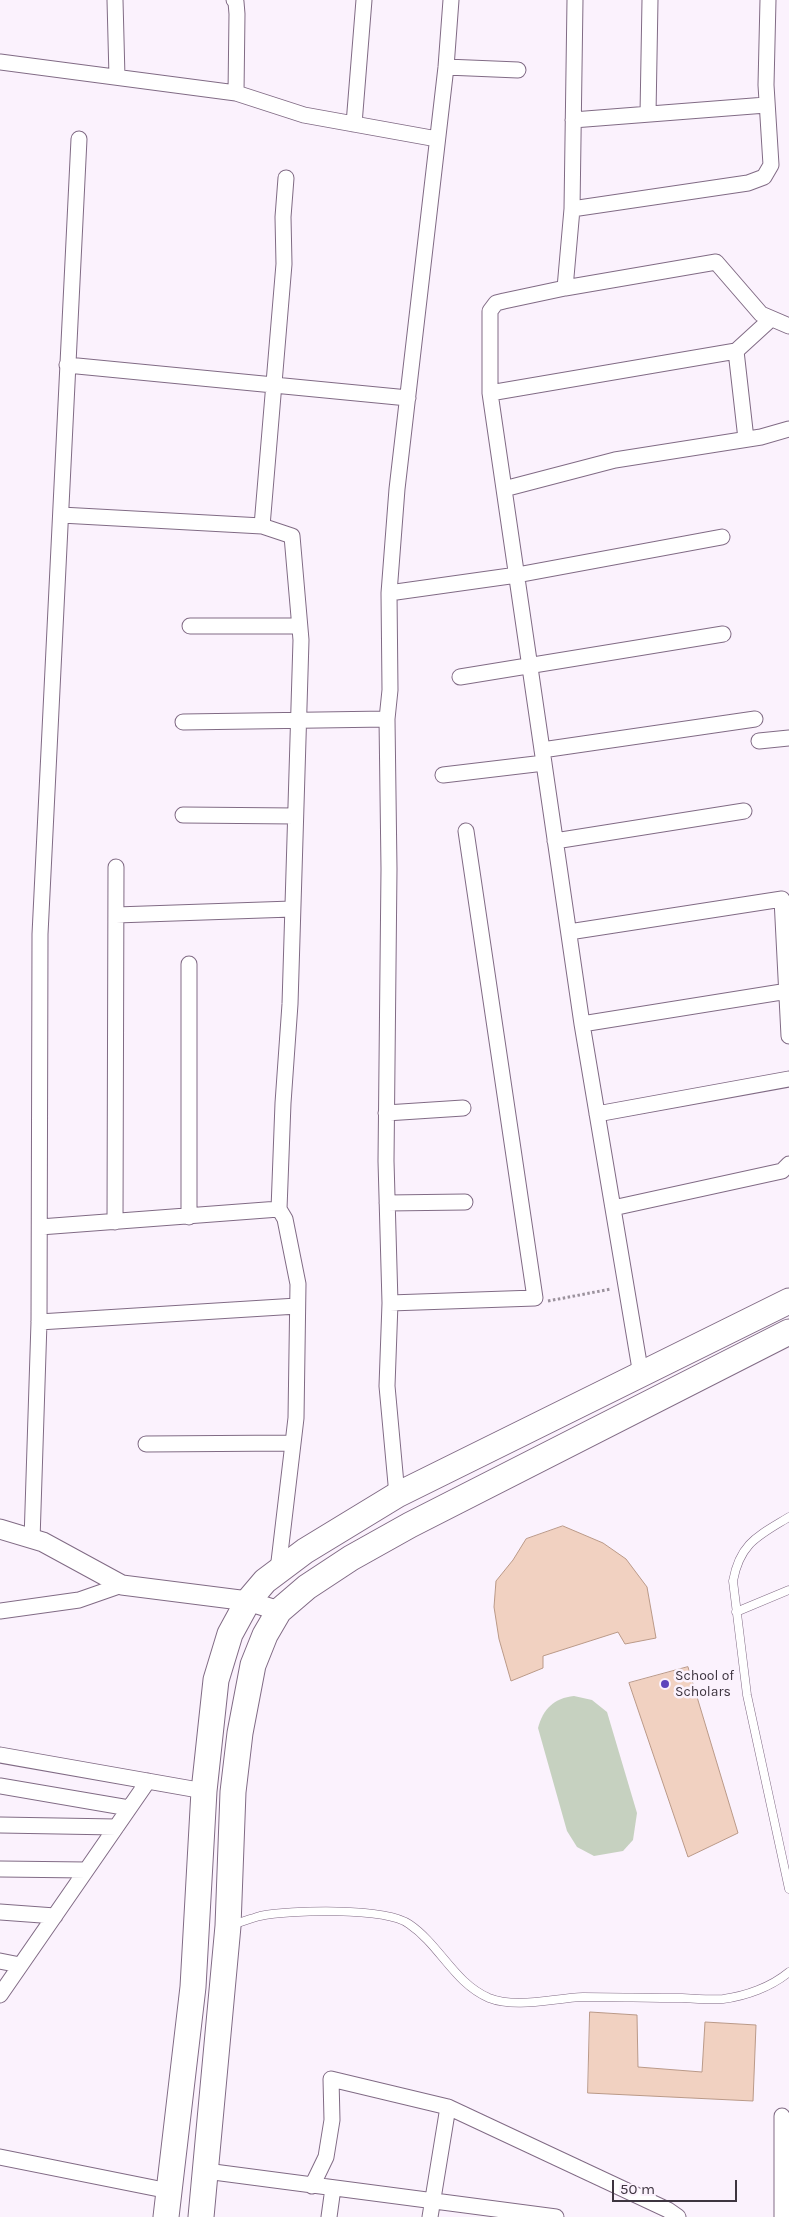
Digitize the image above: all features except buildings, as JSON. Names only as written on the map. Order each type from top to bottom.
[{"type":"highway","points":[[166,2217],[194,1979],[204,1791],[218,1672],[230,1634],[248,1601],[278,1570],[305,1551],[397,1495],[789,1301]]},
{"type":"highway","points":[[201,2217],[228,1926],[233,1792],[240,1733],[253,1665],[265,1635],[279,1611],[322,1577],[410,1525],[789,1332]]},
{"type":"street","points":[[115,0],[117,77]]},
{"type":"street","points":[[234,0],[236,2],[237,14],[236,93]]},
{"type":"street","points":[[354,124],[364,0]]},
{"type":"street","points":[[397,1495],[387,1386],[390,1302],[386,1113],[389,878],[387,719],[390,690],[389,593],[397,489],[446,67],[450,0]]},
{"type":"street","points":[[565,288],[572,209],[575,0]]},
{"type":"street","points":[[648,114],[650,0]]},
{"type":"street","points":[[572,209],[748,183],[764,177],[771,165],[766,106],[768,0]]},
{"type":"street","points":[[0,62],[236,93],[304,115],[437,139]]},
{"type":"street","points":[[446,67],[518,70]]},
{"type":"street","points":[[573,120],[766,106]]},
{"type":"street","points":[[32,1540],[39,1322],[40,934],[79,139]]},
{"type":"street","points":[[262,526],[284,264],[283,217],[286,178]]},
{"type":"street","points":[[642,1375],[582,1024],[490,393],[490,311],[496,303],[504,301],[565,288],[716,262],[761,314],[789,326]]},
{"type":"street","points":[[490,393],[736,351],[771,318]]},
{"type":"street","points":[[736,351],[746,439]]},
{"type":"street","points":[[67,364],[274,383],[408,398]]},
{"type":"street","points":[[504,489],[615,460],[746,439],[789,429]]},
{"type":"street","points":[[61,515],[262,526],[292,536],[300,626],[290,1004],[283,1103],[279,1209],[284,1219],[298,1284],[296,1418],[278,1570]]},
{"type":"street","points":[[389,593],[517,575],[722,537]]},
{"type":"street","points":[[190,626],[300,626]]},
{"type":"street","points":[[460,677],[722,634]]},
{"type":"street","points":[[183,722],[298,722],[387,719]]},
{"type":"street","points":[[443,775],[755,719]]},
{"type":"street","points":[[760,741],[789,738]]},
{"type":"street","points":[[556,841],[744,811]]},
{"type":"street","points":[[183,815],[295,816]]},
{"type":"street","points":[[390,1302],[535,1298],[466,831]]},
{"type":"street","points":[[115,1222],[116,867]]},
{"type":"street","points":[[569,932],[782,899],[789,1036]]},
{"type":"street","points":[[116,915],[292,909]]},
{"type":"street","points":[[189,964],[189,1217]]},
{"type":"street","points":[[582,1024],[788,991]]},
{"type":"street","points":[[597,1114],[789,1079]]},
{"type":"street","points":[[386,1113],[463,1108]]},
{"type":"street","points":[[613,1208],[782,1171],[789,1164]]},
{"type":"street","points":[[387,1203],[465,1202]]},
{"type":"street","points":[[40,1227],[279,1209]]},
{"type":"street","points":[[39,1322],[297,1306]]},
{"type":"street","points":[[146,1444],[292,1443]]},
{"type":"street","points":[[0,1529],[43,1542],[122,1585],[248,1601],[279,1611]]},
{"type":"street","points":[[0,1611],[79,1600],[122,1585]]},
{"type":"street","points":[[0,1754],[204,1791]]},
{"type":"street","points":[[0,1995],[148,1780]]},
{"type":"street","points":[[0,1786],[129,1808]]},
{"type":"street","points":[[0,1825],[116,1827]]},
{"type":"street","points":[[0,1869],[86,1870]]},
{"type":"street","points":[[0,1912],[55,1916]]},
{"type":"street","points":[[0,1961],[20,1965]]},
{"type":"street","points":[[312,2186],[326,2157],[332,2120],[331,2079],[448,2107],[668,2210],[678,2217]]},
{"type":"street","points":[[430,2217],[448,2107]]},
{"type":"street","points":[[782,2116],[782,2217]]},
{"type":"street","points":[[0,2157],[169,2191]]},
{"type":"street","points":[[206,2171],[521,2214],[556,2217]]},
{"type":"street","points":[[329,2217],[333,2188]]},
{"type":"lane","points":[[789,1517],[759,1534],[744,1549],[736,1566],[733,1581],[747,1695],[789,1889]]},
{"type":"lane","points":[[736,1612],[789,1590]]},
{"type":"lane","points":[[228,1926],[260,1916],[323,1911],[396,1918],[409,1923],[420,1933],[457,1976],[476,1992],[491,1998],[510,2002],[583,1998],[722,1999],[744,1995],[765,1987],[789,1972]]},
{"type":"path","points":[[535,1298],[547,1302],[626,1286]]},
{"type":"green space","points":[[574,1696],[592,1700],[607,1712],[637,1813],[633,1840],[623,1851],[594,1856],[577,1847],[567,1831],[538,1728],[543,1715],[550,1706],[561,1699]]},
{"type":"place","name":"School of Scholars","points":[[665,1684]]}]
